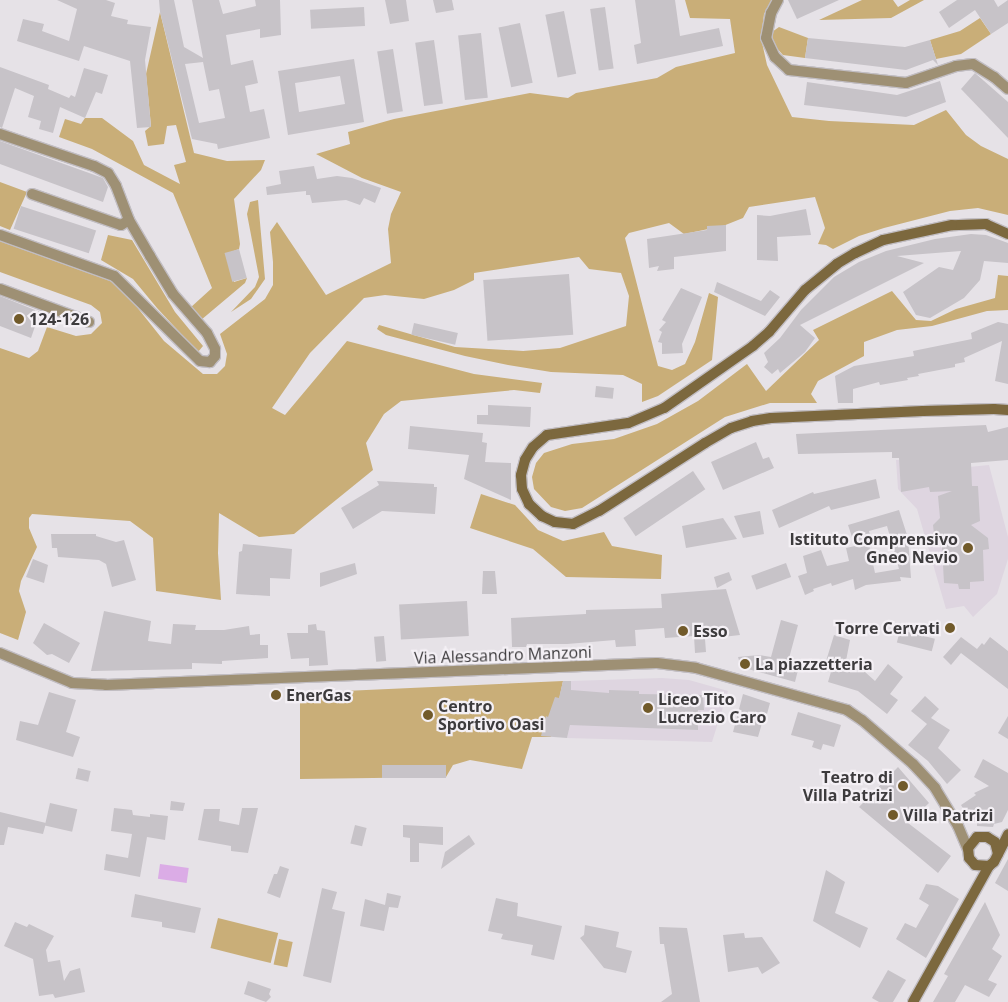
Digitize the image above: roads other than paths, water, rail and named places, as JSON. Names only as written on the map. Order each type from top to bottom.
[{"type":"main road","points":[[1008,234],[986,224],[952,225],[883,240],[855,253],[837,264],[805,290],[769,332],[753,346],[664,408],[628,424],[547,435],[534,447],[525,460],[521,475],[522,489],[529,504],[542,516],[555,522],[573,524],[599,511],[704,443],[731,428],[752,421],[771,418],[837,415],[1008,410]]},
{"type":"main road","points":[[990,866],[977,866],[968,858],[968,849],[973,840],[980,837],[991,838],[1008,833]]},
{"type":"main road","points":[[913,1002],[994,862],[1008,833]]},
{"type":"main road","points":[[991,838],[997,846],[998,854]]},
{"type":"main road","points":[[975,893],[977,866]]},
{"type":"street","points":[[778,0],[771,13],[766,38],[775,57],[789,70],[906,83],[956,66],[973,64],[994,77],[1008,90]]},
{"type":"street","points":[[0,134],[94,166],[108,173],[116,186],[129,220],[173,294],[207,333],[215,349],[215,356],[210,362],[200,361],[114,276],[0,235]]},
{"type":"street","points":[[32,194],[121,225],[129,220]]},
{"type":"street","points":[[0,289],[89,322]]},
{"type":"street","name":"Via Alessandro Manzoni","points":[[0,653],[72,683],[106,685],[657,663],[696,668],[846,710],[862,720],[913,764],[935,788],[957,825],[968,849]]},
{"type":"street","points":[[957,825],[980,837]]},
{"type":"place","name":"124-126","points":[[19,319]]},
{"type":"place","name":"Istituto Comprensivo Gneo Nevio","points":[[968,548]]},
{"type":"place","name":"Torre Cervati","points":[[950,628]]},
{"type":"place","name":"Esso","points":[[683,631]]},
{"type":"place","name":"La piazzetteria","points":[[745,664]]},
{"type":"place","name":"EnerGas","points":[[276,695]]},
{"type":"place","name":"Liceo Tito Lucrezio Caro","points":[[648,708]]},
{"type":"place","name":"Centro Sportivo Oasi","points":[[428,715]]},
{"type":"place","name":"Teatro di Villa Patrizi","points":[[903,786]]},
{"type":"place","name":"Villa Patrizi","points":[[893,815]]}]
